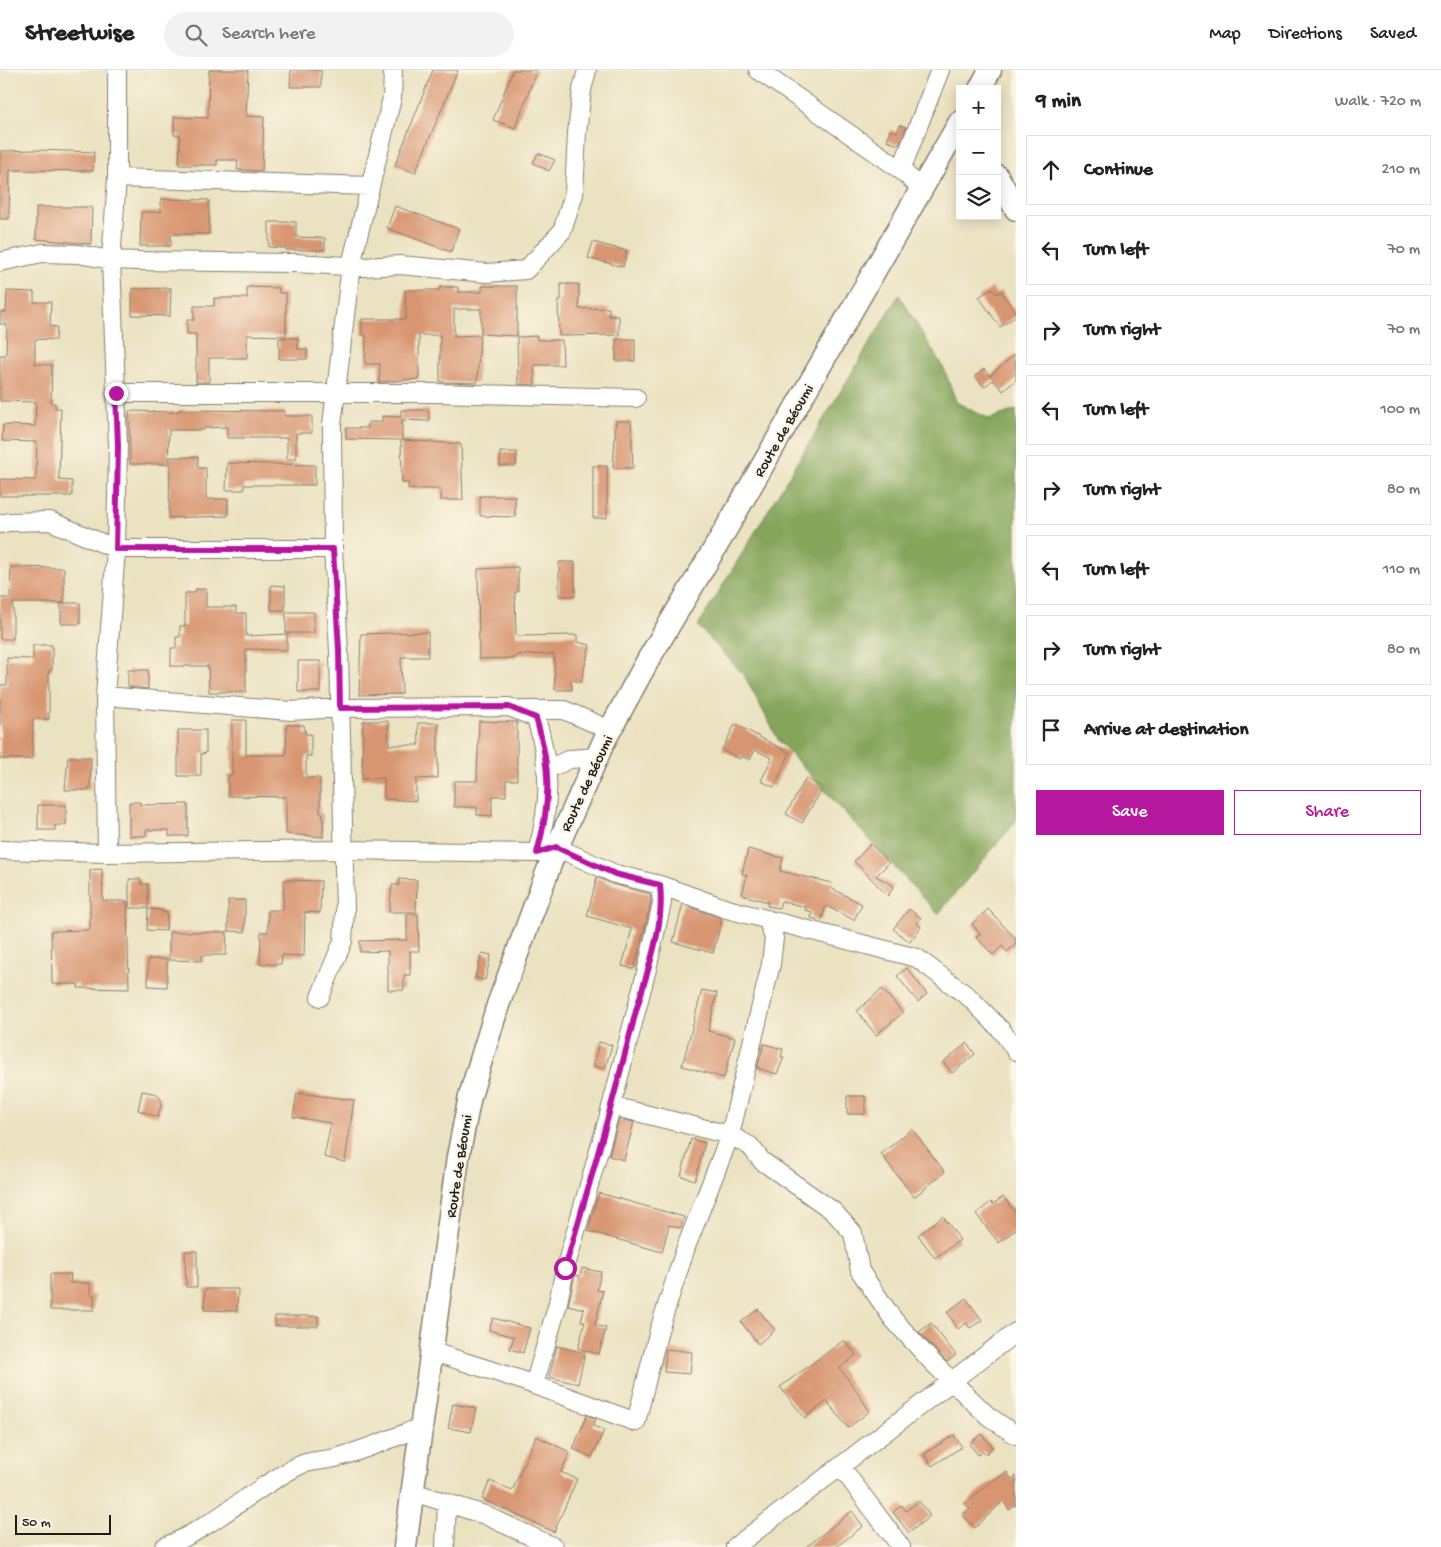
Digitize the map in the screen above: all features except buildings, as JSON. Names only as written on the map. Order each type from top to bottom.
[{"type":"main road","name":"Route de Béoumi","points":[[405,1547],[422,1426],[430,1351],[458,1157],[470,1096],[547,850],[648,660],[922,189],[951,154],[958,130]]},
{"type":"main road","points":[[1001,183],[1016,209]]},
{"type":"street","points":[[107,853],[105,696],[116,549],[118,446],[111,260],[117,178],[116,70]]},
{"type":"street","points":[[320,998],[343,941],[344,850],[339,650],[333,549],[332,435],[351,265],[392,98],[393,70]]},
{"type":"street","points":[[0,262],[42,253],[78,254],[111,260],[194,263],[233,261],[363,267],[400,265],[486,273],[526,270],[562,231],[574,194],[577,132],[582,90],[587,70]]},
{"type":"street","points":[[758,70],[901,170],[922,189]]},
{"type":"street","points":[[901,170],[940,70]]},
{"type":"street","points":[[117,178],[370,186]]},
{"type":"street","points":[[116,393],[435,393],[636,398]]},
{"type":"street","points":[[0,524],[50,521],[116,549],[333,549]]},
{"type":"street","points":[[105,696],[290,711],[340,708],[478,707],[519,710],[564,710],[610,730]]},
{"type":"street","points":[[519,710],[536,718],[542,741],[549,789],[547,850]]},
{"type":"street","points":[[546,770],[570,758],[597,757]]},
{"type":"street","points":[[0,850],[107,853],[547,850],[615,874],[660,885],[727,909],[917,958],[970,998],[1002,1031],[1016,1051]]},
{"type":"street","points":[[534,1385],[612,1106],[659,919],[662,902],[660,885]]},
{"type":"street","points":[[430,1351],[534,1385],[636,1422],[659,1330],[686,1247],[704,1206],[730,1135],[771,964],[774,938],[767,919]]},
{"type":"street","points":[[612,1106],[730,1135],[750,1146],[762,1161],[833,1212],[853,1233],[860,1271],[870,1288],[893,1318],[932,1362],[954,1381],[988,1416],[1016,1435]]},
{"type":"street","points":[[735,1547],[1016,1332]]},
{"type":"street","points":[[164,1547],[232,1508],[274,1479],[300,1464],[334,1458],[372,1447],[422,1426]]},
{"type":"street","points":[[841,1467],[901,1547]]},
{"type":"street","points":[[413,1492],[486,1515],[554,1547]]},
{"type":"street","points":[[445,1547],[447,1504]]},
{"type":"green space","points":[[899,295],[945,371],[956,402],[989,419],[1016,410],[1016,821],[938,914],[779,741],[744,675],[698,626]]},
{"type":"route","points":[[116,393],[118,446],[116,549],[333,549],[339,650],[340,708],[509,707],[536,718],[542,741],[549,789],[542,836],[537,853],[556,847],[587,863],[615,874],[660,885],[662,902],[648,969],[608,1119],[565,1268]]}]
